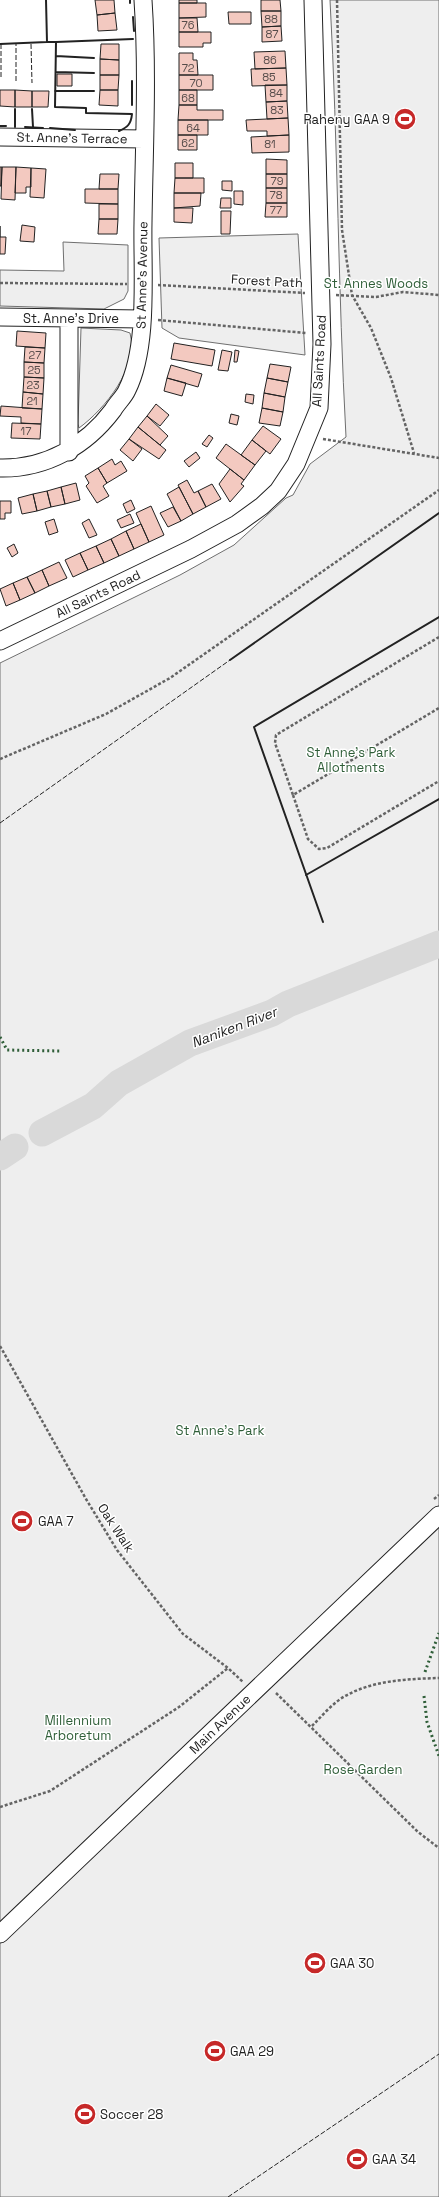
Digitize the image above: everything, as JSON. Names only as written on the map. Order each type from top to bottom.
[{"type":"street","name":"St Anne's Avenue","points":[[0,468],[37,464],[69,452],[101,426],[127,391],[138,359],[142,284],[145,26],[143,0]]},
{"type":"street","name":"All Saints Road","points":[[0,641],[191,550],[237,524],[262,506],[278,490],[296,464],[319,408],[322,334],[313,0]]},
{"type":"street","name":"St. Anne's Terrace","points":[[0,137],[144,139]]},
{"type":"street","name":"St. Anne's Drive","points":[[0,317],[69,319],[141,318]]},
{"type":"street","points":[[69,319],[69,452]]},
{"type":"street","name":"Main Avenue","points":[[0,1934],[439,1515]]},
{"type":"path","points":[[337,0],[342,230],[352,296],[372,328],[389,371],[414,453]]},
{"type":"path","name":"Forest Path","points":[[0,283],[142,284],[376,297],[403,292],[439,295]]},
{"type":"path","points":[[141,318],[322,334]]},
{"type":"path","points":[[310,433],[340,443],[439,458]]},
{"type":"path","points":[[0,759],[106,714],[170,678],[439,490]]},
{"type":"path","points":[[439,637],[283,729],[276,735],[275,743],[308,839],[319,849],[327,848],[439,781]]},
{"type":"path","points":[[293,795],[439,708]]},
{"type":"path","name":"Oak Walk","points":[[0,1346],[117,1550],[183,1634],[228,1668],[259,1686],[312,1726],[418,1832],[439,1848]]},
{"type":"path","points":[[0,1807],[50,1791],[179,1707],[228,1668]]},
{"type":"path","points":[[312,1726],[329,1709],[348,1694],[374,1685],[439,1678]]},
{"type":"green space","name":"St Anne's Park","points":[[330,0],[439,0],[439,2197],[0,2197],[0,663],[180,575],[234,545],[286,498],[293,495],[310,464],[346,437]]},
{"type":"green space","points":[[298,234],[305,355],[179,338],[162,328],[159,238]]},
{"type":"green space","points":[[63,242],[128,245],[128,291],[124,299],[104,309],[0,306],[0,270],[64,271]]},
{"type":"green space","points":[[81,328],[121,330],[130,333],[131,346],[125,373],[118,386],[99,410],[79,428],[78,424]]},
{"type":"building","points":[[95,0],[114,0],[115,13],[97,15]]},
{"type":"building","points":[[179,0],[197,0],[197,3],[179,3]]},
{"type":"building","points":[[261,0],[280,0],[281,11],[261,11]]},
{"type":"building","points":[[179,3],[206,3],[206,17],[179,18]]},
{"type":"building","points":[[261,11],[281,11],[281,26],[262,27]]},
{"type":"building","points":[[228,12],[251,12],[251,24],[229,24]]},
{"type":"building","points":[[115,13],[117,30],[98,31],[97,15]]},
{"type":"building","points":[[179,18],[197,18],[198,32],[179,32]]},
{"type":"building","points":[[281,26],[282,41],[262,42],[262,27]]},
{"type":"building","points":[[179,32],[211,32],[211,43],[203,43],[203,47],[179,47]]},
{"type":"building","points":[[101,44],[119,44],[119,60],[100,59]]},
{"type":"building","points":[[285,51],[286,68],[255,69],[254,52]]},
{"type":"building","points":[[179,53],[193,53],[193,60],[197,60],[198,75],[179,75]]},
{"type":"building","points":[[100,59],[119,60],[119,75],[100,75]]},
{"type":"building","points":[[286,68],[287,85],[252,86],[251,69]]},
{"type":"building","points":[[57,74],[72,74],[72,86],[57,86]]},
{"type":"building","points":[[100,75],[119,75],[118,90],[100,90]]},
{"type":"building","points":[[179,75],[213,75],[213,90],[179,90]]},
{"type":"building","points":[[265,85],[287,85],[287,101],[266,102]]},
{"type":"building","points":[[0,90],[15,90],[15,107],[0,106]]},
{"type":"building","points":[[15,90],[32,91],[32,107],[15,107]]},
{"type":"building","points":[[100,90],[118,90],[118,106],[99,105]]},
{"type":"building","points":[[179,90],[197,90],[197,105],[179,105]]},
{"type":"building","points":[[32,91],[49,91],[48,107],[32,107]]},
{"type":"building","points":[[287,101],[288,118],[267,119],[266,102]]},
{"type":"building","points":[[179,105],[197,105],[197,110],[223,110],[223,120],[178,120]]},
{"type":"building","points":[[288,118],[289,135],[267,136],[267,131],[247,131],[246,120]]},
{"type":"building","points":[[178,120],[208,120],[208,135],[178,135]]},
{"type":"building","points":[[178,135],[197,135],[197,150],[178,150]]},
{"type":"building","points":[[289,135],[289,152],[252,153],[251,137]]},
{"type":"building","points":[[266,159],[287,160],[287,174],[266,174]]},
{"type":"building","points":[[175,163],[193,163],[193,178],[175,178]]},
{"type":"building","points":[[0,167],[2,167],[1,186],[0,186]]},
{"type":"building","points":[[2,167],[16,167],[15,200],[1,199]]},
{"type":"building","points":[[16,167],[31,168],[31,187],[26,187],[26,193],[15,193]]},
{"type":"building","points":[[31,168],[46,169],[44,198],[30,197]]},
{"type":"building","points":[[100,174],[119,174],[118,189],[99,189]]},
{"type":"building","points":[[266,174],[287,174],[287,188],[266,188]]},
{"type":"building","points":[[175,178],[204,178],[204,193],[174,193]]},
{"type":"building","points":[[222,181],[232,181],[232,191],[222,190]]},
{"type":"building","points":[[266,188],[287,188],[287,203],[266,203]]},
{"type":"building","points":[[85,189],[118,189],[118,204],[85,203]]},
{"type":"building","points":[[234,191],[243,191],[243,205],[234,204]]},
{"type":"building","points":[[174,193],[201,193],[200,206],[174,208]]},
{"type":"building","points":[[221,198],[231,198],[231,208],[220,208]]},
{"type":"building","points":[[266,203],[287,203],[287,217],[265,217]]},
{"type":"building","points":[[99,204],[118,204],[118,219],[99,219]]},
{"type":"building","points":[[174,208],[193,208],[192,223],[174,222]]},
{"type":"building","points":[[221,211],[231,211],[230,234],[221,234]]},
{"type":"building","points":[[99,219],[118,219],[117,234],[98,234]]},
{"type":"building","points":[[22,225],[35,227],[34,242],[20,241]]},
{"type":"building","points":[[0,237],[6,237],[5,254],[0,254]]},
{"type":"building","points":[[17,331],[46,333],[45,348],[16,346]]},
{"type":"building","points":[[174,343],[215,350],[212,366],[171,359]]},
{"type":"building","points":[[25,347],[45,348],[44,363],[24,362]]},
{"type":"building","points":[[222,350],[232,352],[228,371],[218,370]]},
{"type":"building","points":[[235,350],[239,351],[237,362],[234,362]]},
{"type":"building","points":[[24,362],[44,363],[44,378],[24,377]]},
{"type":"building","points":[[270,364],[291,367],[288,382],[267,378]]},
{"type":"building","points":[[171,365],[202,374],[198,387],[167,378]]},
{"type":"building","points":[[24,377],[44,378],[43,394],[23,392]]},
{"type":"building","points":[[167,378],[186,383],[182,396],[164,391]]},
{"type":"building","points":[[267,378],[288,382],[285,397],[264,393]]},
{"type":"building","points":[[23,392],[43,394],[42,409],[22,408]]},
{"type":"building","points":[[264,393],[285,397],[283,412],[262,408]]},
{"type":"building","points":[[246,394],[254,395],[253,404],[245,402]]},
{"type":"building","points":[[156,404],[169,415],[160,426],[147,416]]},
{"type":"building","points":[[1,406],[42,409],[41,424],[21,423],[21,417],[0,416]]},
{"type":"building","points":[[262,408],[283,412],[280,426],[259,423]]},
{"type":"building","points":[[231,414],[239,416],[237,425],[229,423]]},
{"type":"building","points":[[147,416],[168,436],[160,445],[138,427]]},
{"type":"building","points":[[12,423],[41,424],[40,439],[11,438]]},
{"type":"building","points":[[263,426],[281,439],[270,454],[252,440]]},
{"type":"building","points":[[138,427],[166,450],[159,459],[129,439]]},
{"type":"building","points":[[209,435],[213,438],[207,447],[202,444]]},
{"type":"building","points":[[129,439],[142,449],[133,461],[120,450]]},
{"type":"building","points":[[252,440],[266,451],[255,465],[241,455]]},
{"type":"building","points":[[226,444],[255,465],[244,480],[216,458]]},
{"type":"building","points":[[196,452],[200,458],[189,467],[184,461]]},
{"type":"building","points":[[112,459],[115,465],[121,461],[127,471],[107,483],[98,468]]},
{"type":"building","points":[[98,468],[107,483],[103,486],[109,496],[97,503],[86,486],[89,483],[85,476]]},
{"type":"building","points":[[230,469],[244,480],[241,484],[244,486],[230,502],[219,484]]},
{"type":"building","points":[[187,480],[194,493],[198,491],[206,507],[193,514],[178,485]]},
{"type":"building","points":[[76,483],[80,500],[65,504],[61,487]]},
{"type":"building","points":[[212,484],[221,499],[206,507],[198,491]]},
{"type":"building","points":[[61,487],[65,504],[51,507],[47,491]]},
{"type":"building","points":[[179,487],[193,514],[181,521],[167,494]]},
{"type":"building","points":[[47,491],[51,507],[37,511],[33,494]]},
{"type":"building","points":[[33,494],[37,511],[22,514],[18,498]]},
{"type":"building","points":[[131,500],[135,509],[127,513],[123,504]]},
{"type":"building","points":[[0,501],[11,501],[11,513],[5,513],[5,519],[0,519]]},
{"type":"building","points":[[151,506],[164,535],[149,542],[136,513]]},
{"type":"building","points":[[173,507],[181,521],[168,527],[160,513]]},
{"type":"building","points":[[130,514],[134,523],[121,528],[117,520]]},
{"type":"building","points":[[54,519],[58,532],[49,535],[45,522]]},
{"type":"building","points":[[89,519],[97,535],[89,538],[82,523]]},
{"type":"building","points":[[141,524],[149,542],[134,549],[126,531]]},
{"type":"building","points":[[126,531],[134,549],[119,556],[111,539]]},
{"type":"building","points":[[111,539],[119,556],[104,563],[96,546]]},
{"type":"building","points":[[14,544],[18,553],[12,557],[7,548]]},
{"type":"building","points":[[96,546],[104,563],[88,570],[80,553]]},
{"type":"building","points":[[80,553],[88,570],[73,577],[65,560]]},
{"type":"building","points":[[59,562],[67,578],[49,586],[42,570]]},
{"type":"building","points":[[42,570],[49,586],[35,593],[27,577]]},
{"type":"building","points":[[27,577],[35,593],[20,600],[13,583]]},
{"type":"building","points":[[13,583],[20,600],[6,606],[0,589]]},
{"type":"waterway","name":"Naniken River","points":[[42,1133],[93,1106],[119,1083],[190,1043],[272,1013],[288,1004],[439,944]]},
{"type":"waterway","points":[[0,1157],[15,1147]]},
{"type":"hedge","points":[[0,1037],[7,1050],[60,1051]]},
{"type":"hedge","points":[[425,1672],[439,1633]]},
{"type":"hedge","points":[[424,1696],[427,1722],[439,1756]]},
{"type":"fence","points":[[16,43],[16,81]]},
{"type":"fence","points":[[1,44],[1,78]]},
{"type":"fence","points":[[31,44],[32,83]]},
{"type":"fence","points":[[0,823],[230,660]]},
{"type":"fence","points":[[228,2197],[439,2054]]},
{"type":"wall","points":[[0,44],[47,42],[46,0]]},
{"type":"wall","points":[[133,17],[134,31]]},
{"type":"wall","points":[[56,42],[133,39]]},
{"type":"wall","points":[[47,42],[56,42],[55,107],[86,108],[86,113],[132,114],[128,125],[119,131]]},
{"type":"wall","points":[[56,56],[94,58]]},
{"type":"wall","points":[[56,72],[94,73]]},
{"type":"wall","points":[[132,81],[132,105]]},
{"type":"wall","points":[[55,91],[94,91]]},
{"type":"wall","points":[[15,109],[15,127]]},
{"type":"wall","points":[[32,109],[33,127]]},
{"type":"wall","points":[[0,126],[6,126]]},
{"type":"wall","points":[[25,127],[43,128]]},
{"type":"wall","points":[[50,128],[75,130]]},
{"type":"wall","points":[[230,660],[439,513]]},
{"type":"wall","points":[[323,922],[254,727],[439,617]]},
{"type":"wall","points":[[306,875],[439,799]]},
{"type":"place","name":"Raheny GAA 9","points":[[405,119]]},
{"type":"place","name":"GAA 7","points":[[22,1521]]},
{"type":"place","name":"GAA 30","points":[[315,1963]]},
{"type":"place","name":"GAA 29","points":[[215,2051]]},
{"type":"place","name":"Soccer 28","points":[[85,2114]]},
{"type":"place","name":"GAA 34","points":[[357,2159]]},
{"type":"park label","name":"St. Annes Woods","points":[[376,283]]},
{"type":"park label","name":"St Anne's Park Allotments","points":[[351,760]]},
{"type":"park label","name":"Millennium Arboretum","points":[[78,1728]]},
{"type":"park label","name":"Rose Garden","points":[[363,1769]]}]
